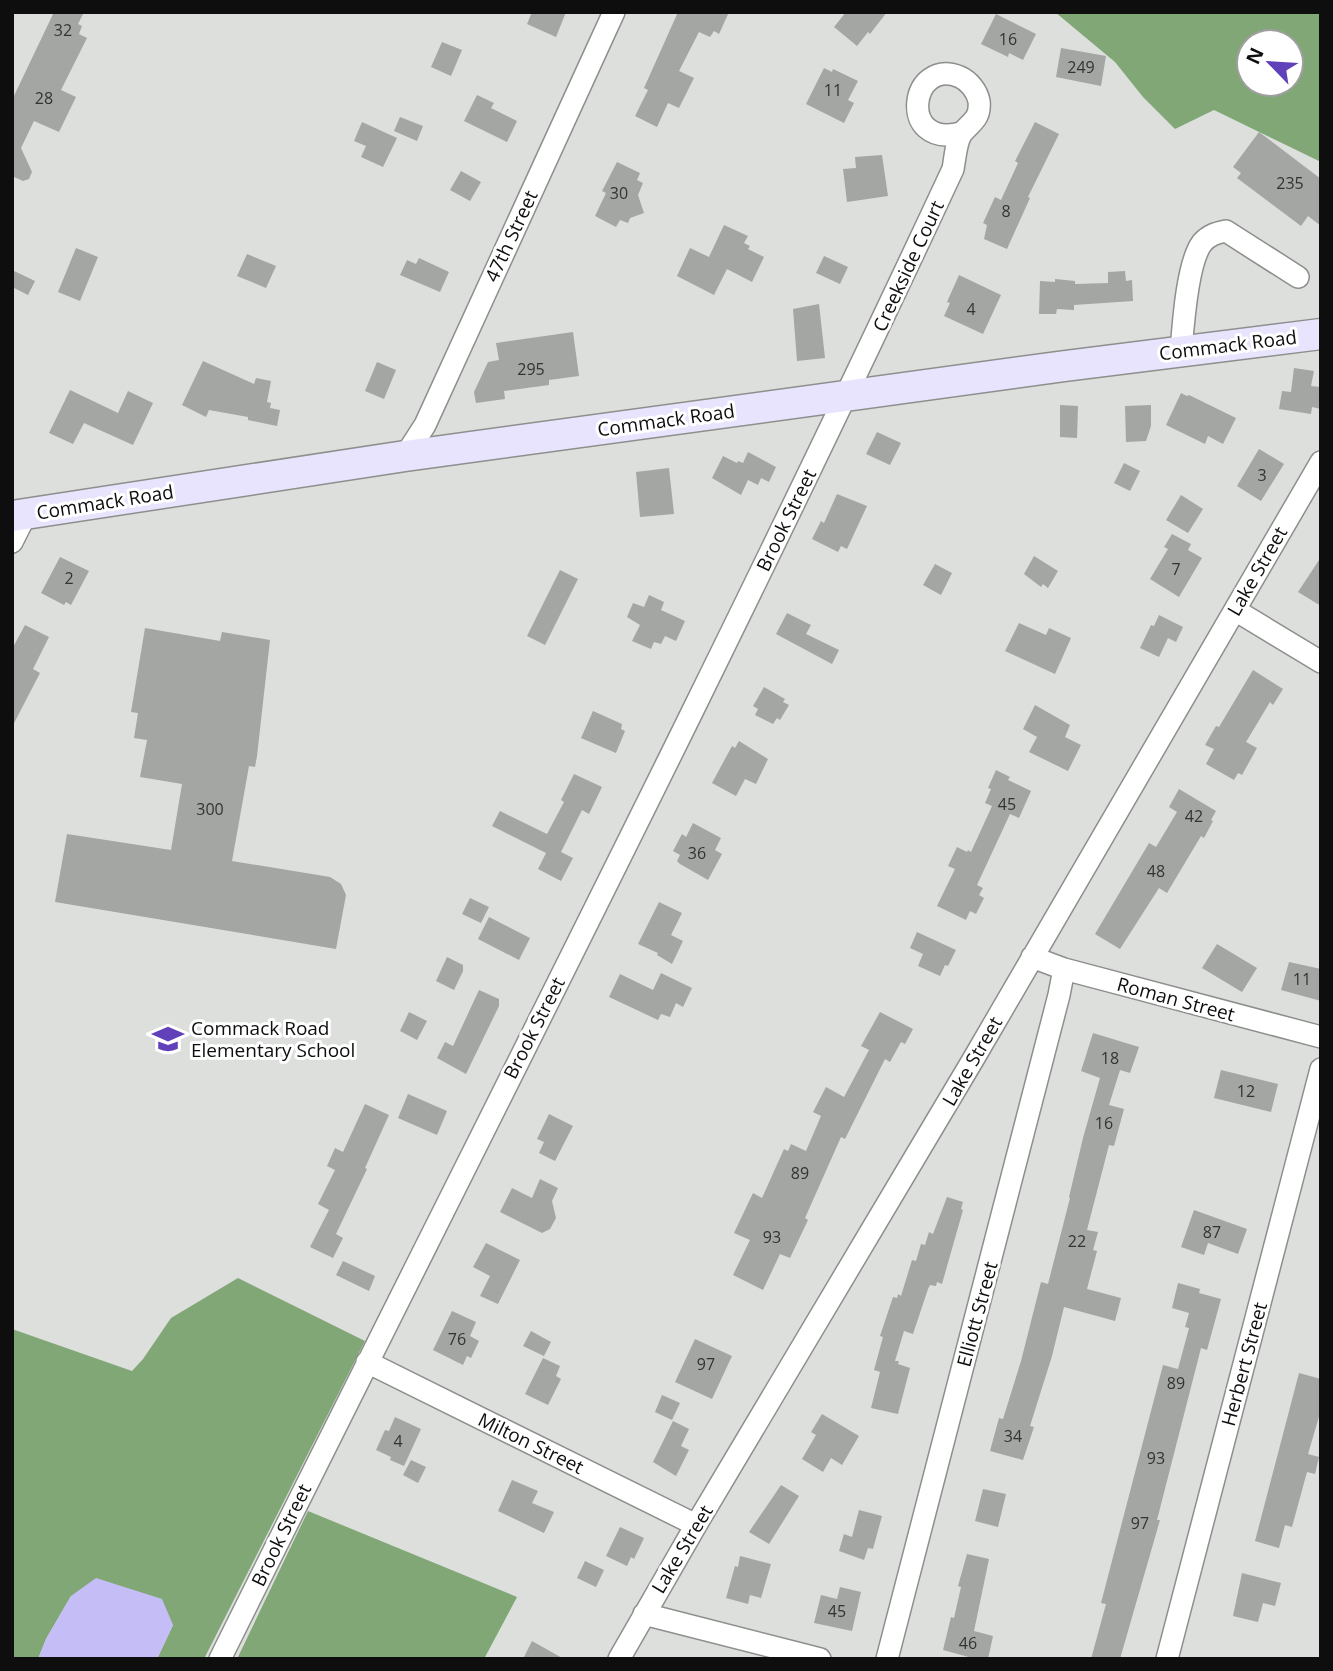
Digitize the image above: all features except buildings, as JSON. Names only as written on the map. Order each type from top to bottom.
[{"type":"street","name":"47th Street","points":[[405,456],[425,425],[614,12]]},
{"type":"street","name":"Creekside Court","points":[[847,396],[953,169],[961,134]]},
{"type":"street","points":[[1181,352],[1188,284],[1201,244],[1212,234],[1226,231],[1298,277]]},
{"type":"street","name":"Commack Road","points":[[19,515],[405,456],[1321,334]]},
{"type":"street","name":"Brook Street","points":[[219,1659],[605,888],[847,396]]},
{"type":"street","name":"Lake Street","points":[[620,1659],[696,1525],[1321,462]]},
{"type":"street","points":[[12,542],[19,515]]},
{"type":"street","points":[[1235,610],[1321,662]]},
{"type":"street","name":"Roman Street","points":[[1032,957],[1064,969],[1321,1037]]},
{"type":"street","name":"Elliott Street","points":[[887,1659],[1064,969]]},
{"type":"street","name":"Herbert Street","points":[[1167,1659],[1321,1069]]},
{"type":"street","name":"Milton Street","points":[[367,1362],[696,1525]]},
{"type":"street","points":[[644,1614],[820,1659]]},
{"type":"green space","points":[[1055,12],[1321,12],[1321,162],[1214,110],[1175,129],[1143,97],[1115,62]]},
{"type":"green space","points":[[238,1278],[365,1341],[204,1659],[157,1659],[173,1625],[71,1596],[46,1639],[38,1659],[12,1659],[12,1329],[132,1371],[171,1318]]},
{"type":"green space","points":[[308,1511],[517,1597],[484,1659],[237,1659]]},
{"type":"shaded area","points":[[96,1578],[162,1599],[173,1625],[157,1659],[38,1659],[46,1639],[71,1596]]},
{"type":"place","name":"Commack Road Elementary School","points":[[168,1039]]}]
